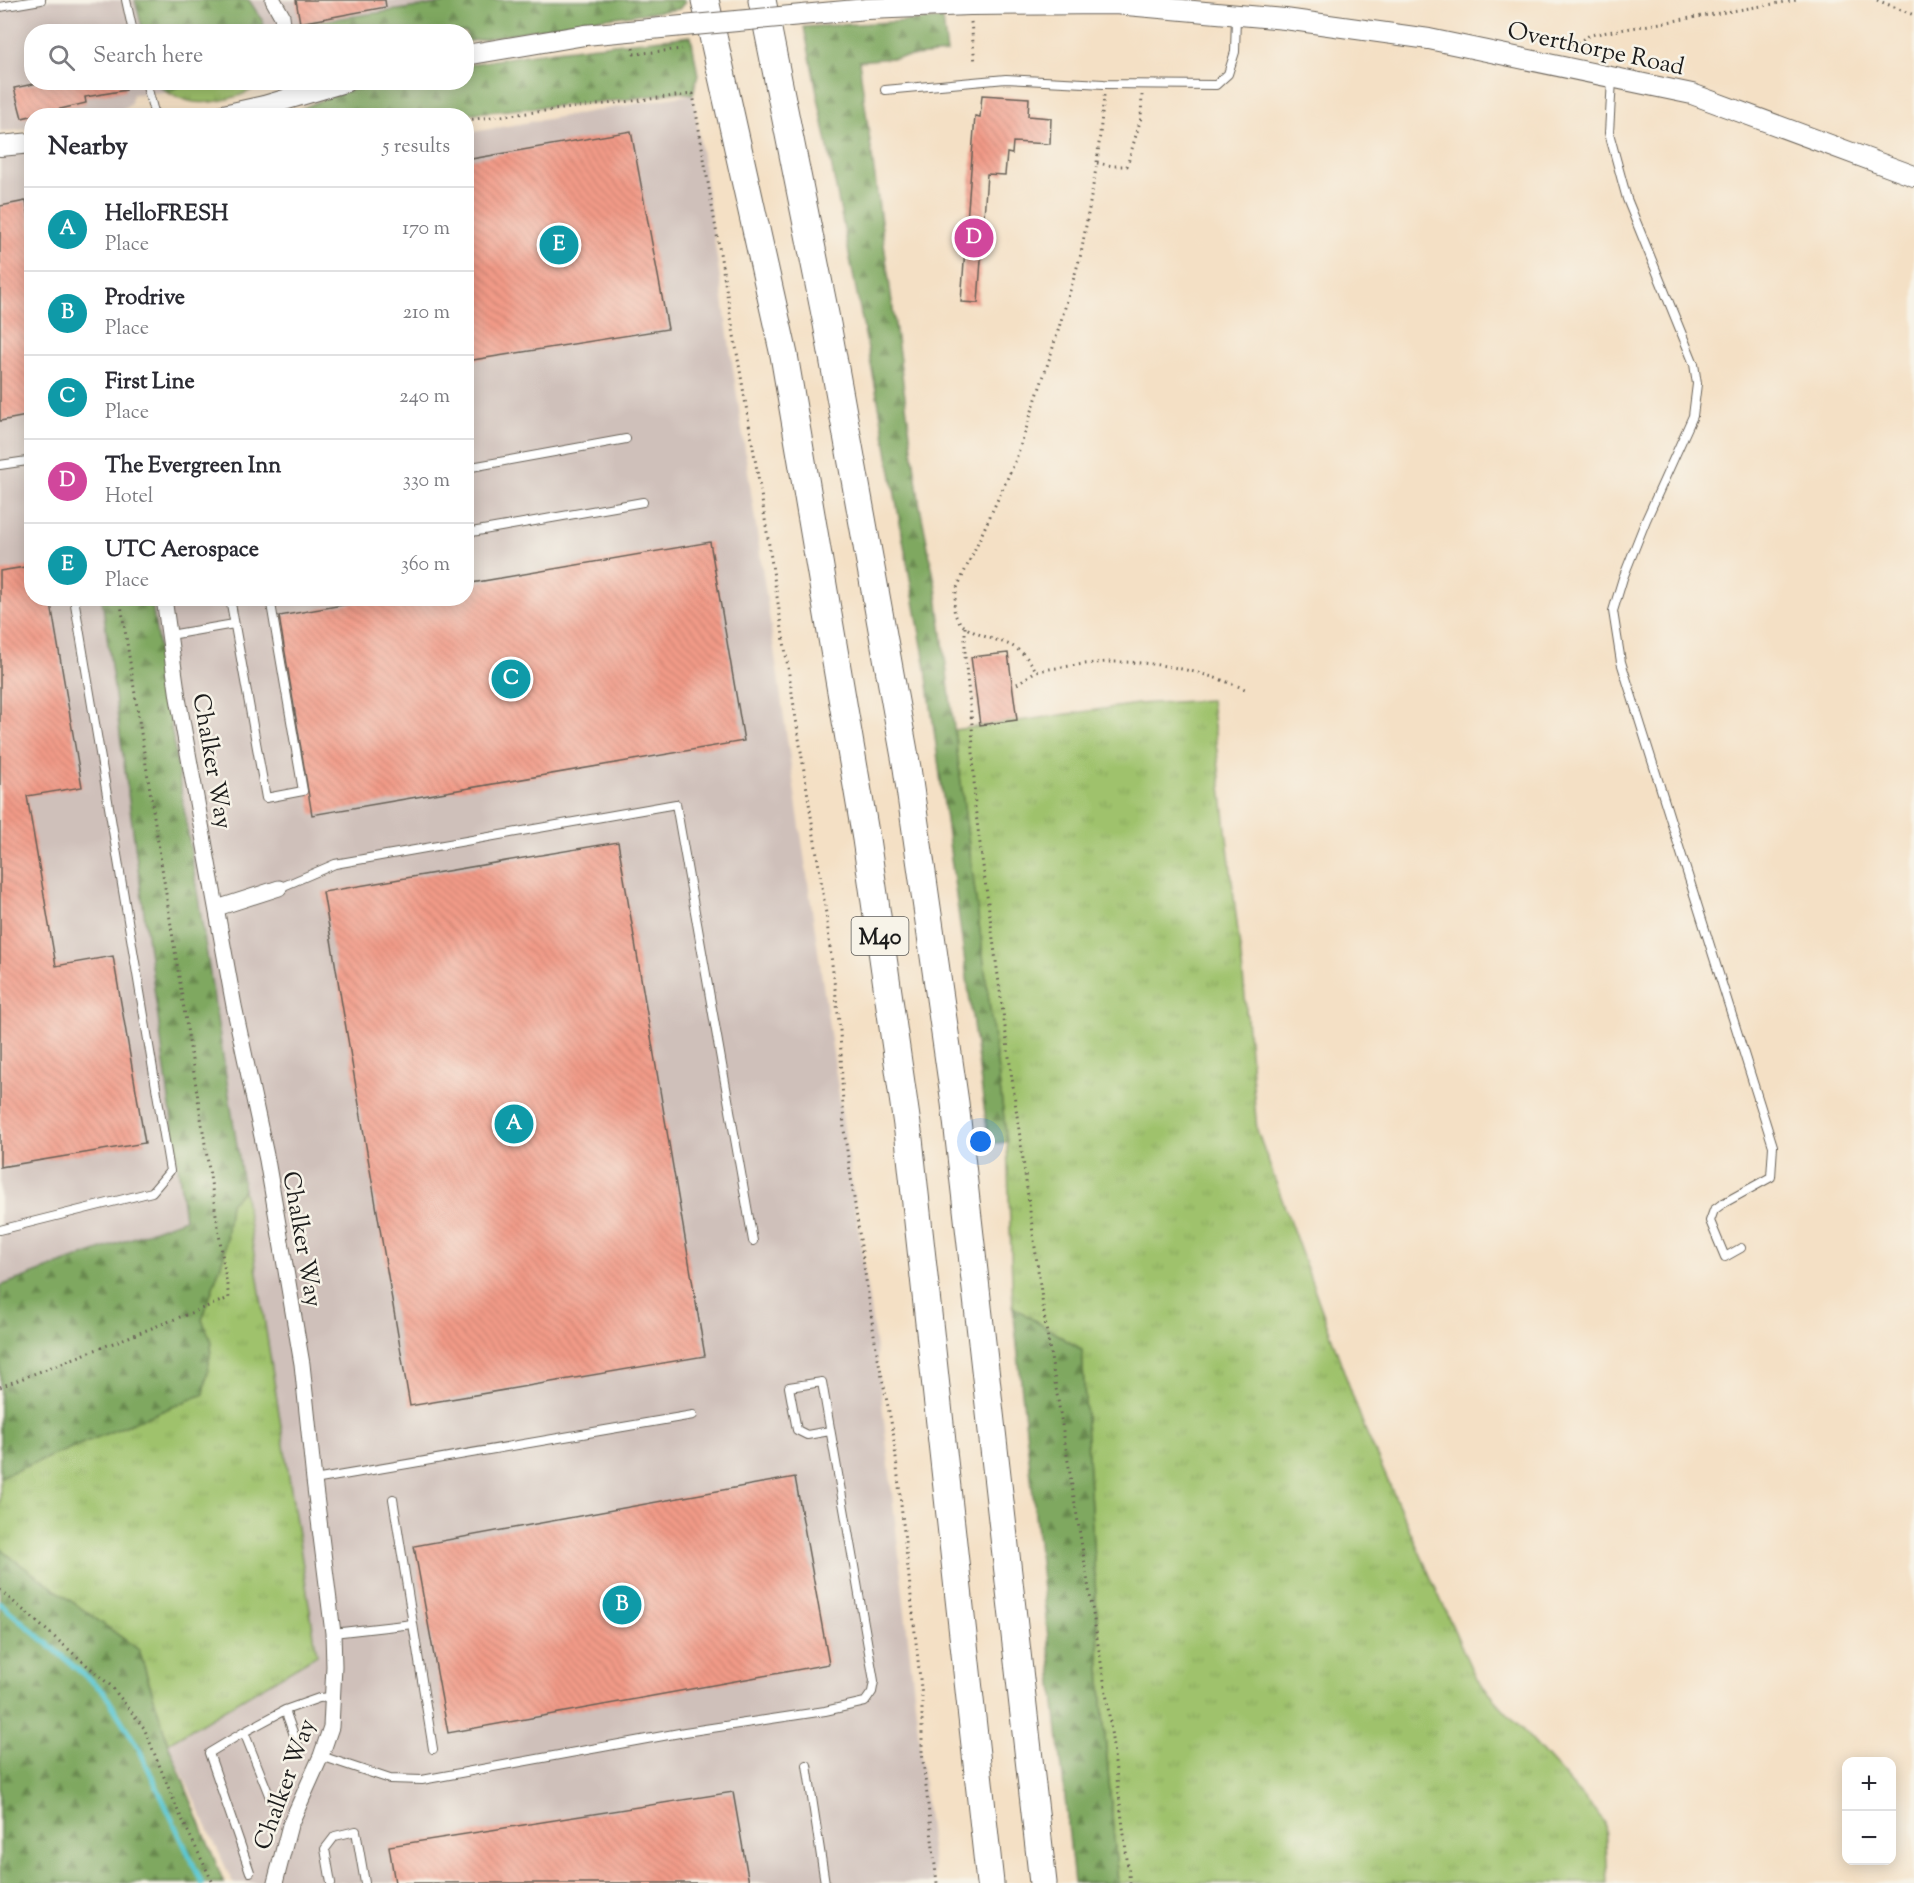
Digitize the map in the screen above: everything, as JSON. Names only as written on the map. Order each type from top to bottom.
[{"type":"highway","name":"M40","points":[[705,0],[784,355],[866,839],[909,1139],[990,1883]]},
{"type":"highway","name":"M40","points":[[762,0],[827,324],[907,768],[955,1103],[1042,1883]]},
{"type":"street","points":[[273,0],[282,16],[283,24]]},
{"type":"street","name":"Overthorpe Road","points":[[474,54],[585,35],[867,9],[1115,2],[1285,19],[1429,39],[1692,94],[1914,176]]},
{"type":"street","points":[[264,108],[291,90]]},
{"type":"street","points":[[0,146],[24,144]]},
{"type":"street","name":"Chalker Way","points":[[165,606],[178,698],[234,1006],[267,1160],[300,1353],[333,1633],[331,1727],[321,1756],[290,1825],[275,1883]]},
{"type":"street","points":[[217,908],[279,888]]},
{"type":"lane","points":[[0,7],[41,0]]},
{"type":"lane","points":[[126,0],[131,24]]},
{"type":"lane","points":[[885,90],[1006,79],[1104,84],[1216,85],[1228,74],[1235,52],[1236,15]]},
{"type":"lane","points":[[1612,77],[1608,133],[1627,199],[1694,364],[1697,384],[1693,416],[1646,520],[1623,578],[1613,611],[1621,662],[1773,1146],[1771,1177],[1722,1204],[1714,1210],[1710,1221],[1725,1257],[1741,1248]]},
{"type":"lane","points":[[148,90],[153,108]]},
{"type":"lane","points":[[474,467],[626,439]]},
{"type":"lane","points":[[0,465],[24,461]]},
{"type":"lane","points":[[474,532],[643,502]]},
{"type":"lane","points":[[0,1230],[152,1192],[170,1171],[75,606]]},
{"type":"lane","points":[[231,606],[266,798],[303,791],[271,606]]},
{"type":"lane","points":[[170,635],[234,624]]},
{"type":"lane","points":[[279,888],[335,864],[676,804],[753,1241]]},
{"type":"lane","points":[[321,1756],[390,1779],[422,1780],[674,1734],[825,1711],[865,1702],[872,1692],[874,1680],[822,1382],[789,1387],[797,1430],[807,1435],[830,1431]]},
{"type":"lane","points":[[314,1480],[693,1415]]},
{"type":"lane","points":[[393,1499],[433,1749]]},
{"type":"lane","points":[[333,1633],[413,1624]]},
{"type":"lane","points":[[250,1872],[209,1753],[285,1710],[319,1698],[333,1697]]},
{"type":"lane","points":[[285,1710],[299,1749]]},
{"type":"lane","points":[[244,1732],[271,1800]]},
{"type":"lane","points":[[807,1765],[825,1883]]},
{"type":"lane","points":[[331,1883],[325,1849],[335,1836],[356,1831],[364,1883]]},
{"type":"path","points":[[1567,68],[1573,45],[1590,35],[1797,0]]},
{"type":"path","points":[[1877,0],[1914,15]]},
{"type":"path","points":[[970,5],[975,63]]},
{"type":"path","points":[[632,40],[634,54],[682,49]]},
{"type":"path","points":[[1036,671],[1031,661],[1011,645],[987,639],[965,627],[954,611],[957,590],[1015,462],[1051,354],[1080,254],[1097,163],[1104,84]]},
{"type":"path","points":[[1097,163],[1128,166],[1141,118],[1143,85]]},
{"type":"path","points":[[474,119],[693,94],[762,500],[825,906],[840,1030],[844,1130],[876,1348],[893,1431],[922,1697],[922,1752],[937,1883]]},
{"type":"path","points":[[965,627],[977,819],[1045,1321],[1107,1699],[1130,1883]]},
{"type":"path","points":[[1017,684],[1036,671],[1081,664],[1123,662],[1163,666],[1228,682],[1245,689]]},
{"type":"path","points":[[0,1590],[111,1686],[144,1728],[178,1811],[213,1883]]},
{"type":"shaded area","points":[[0,0],[467,0],[293,24],[24,24],[24,90],[171,90],[133,94],[130,105],[124,108],[24,108],[24,129],[0,131]]},
{"type":"shaded area","points":[[693,94],[876,1348],[935,1883],[233,1883],[175,1758],[224,1883],[0,1883],[0,1294],[247,1210],[152,606],[474,606],[474,132]]},
{"type":"shaded area","points":[[24,150],[24,606],[103,606],[185,1219],[0,1286],[0,154]]},
{"type":"green space","points":[[135,0],[249,0],[263,24],[141,24]]},
{"type":"green space","points":[[467,0],[684,0],[685,2],[679,9],[583,21],[474,41],[474,24],[299,24]]},
{"type":"green space","points":[[943,19],[947,53],[859,61],[920,507],[936,587],[1007,1142],[989,1144],[925,662],[878,400],[804,27]]},
{"type":"green space","points":[[691,36],[698,75],[693,94],[677,92],[623,100],[474,113],[474,108],[302,108],[352,90],[474,90],[474,64],[606,45]]},
{"type":"green space","points":[[170,90],[251,90],[227,99],[207,102],[189,101],[167,92]]},
{"type":"green space","points":[[103,606],[152,606],[244,1190],[230,1203],[224,1255],[202,1320],[212,1342],[204,1394],[0,1477],[0,1286],[185,1219]]},
{"type":"green space","points":[[1211,700],[1243,975],[1257,1130],[1364,1427],[1475,1677],[1605,1822],[1608,1883],[1118,1883],[1102,1703],[1082,1351],[1013,1307],[1007,1142],[954,730],[1138,704]]},
{"type":"green space","points":[[244,1190],[317,1655],[168,1743],[139,1650],[0,1548],[0,1477],[204,1394],[212,1342],[202,1320],[224,1255],[230,1203]]},
{"type":"green space","points":[[1013,1307],[1082,1350],[1102,1703],[1118,1883],[1074,1883]]},
{"type":"green space","points":[[0,1548],[139,1650],[168,1743],[224,1883],[0,1883]]},
{"type":"building","points":[[296,0],[385,0],[386,7],[300,23]]},
{"type":"building","points":[[24,86],[24,90],[126,90],[85,97],[86,103],[65,108],[24,108],[24,118],[22,118],[14,88]]},
{"type":"building","points":[[982,95],[1029,98],[1028,116],[1051,118],[1050,144],[1013,142],[1012,154],[1007,153],[1005,175],[987,174],[978,303],[961,302],[975,116],[980,117]]},
{"type":"building","points":[[631,131],[668,329],[474,360],[474,159]]},
{"type":"building","points":[[24,201],[24,416],[0,421],[0,206]]},
{"type":"building","points":[[710,542],[744,741],[312,815],[279,616],[337,606],[474,606],[474,583]]},
{"type":"building","points":[[24,567],[24,606],[51,606],[82,787],[27,796],[56,966],[113,956],[145,1143],[0,1167],[0,571]]},
{"type":"building","points":[[1008,653],[1017,720],[980,725],[971,657]]},
{"type":"building","points":[[618,842],[705,1356],[410,1406],[323,892]]},
{"type":"building","points":[[795,1477],[829,1664],[448,1733],[414,1546]]},
{"type":"building","points":[[733,1792],[749,1883],[395,1883],[389,1846]]},
{"type":"waterway","points":[[0,1603],[104,1692],[139,1749],[202,1883]]},
{"type":"place","name":"The Evergreen Inn","points":[[974,238]]},
{"type":"place","name":"UTC Aerospace","points":[[559,245]]},
{"type":"place","name":"First Line","points":[[511,679]]},
{"type":"place","name":"HelloFRESH","points":[[514,1124]]},
{"type":"place","name":"Prodrive","points":[[622,1605]]}]
